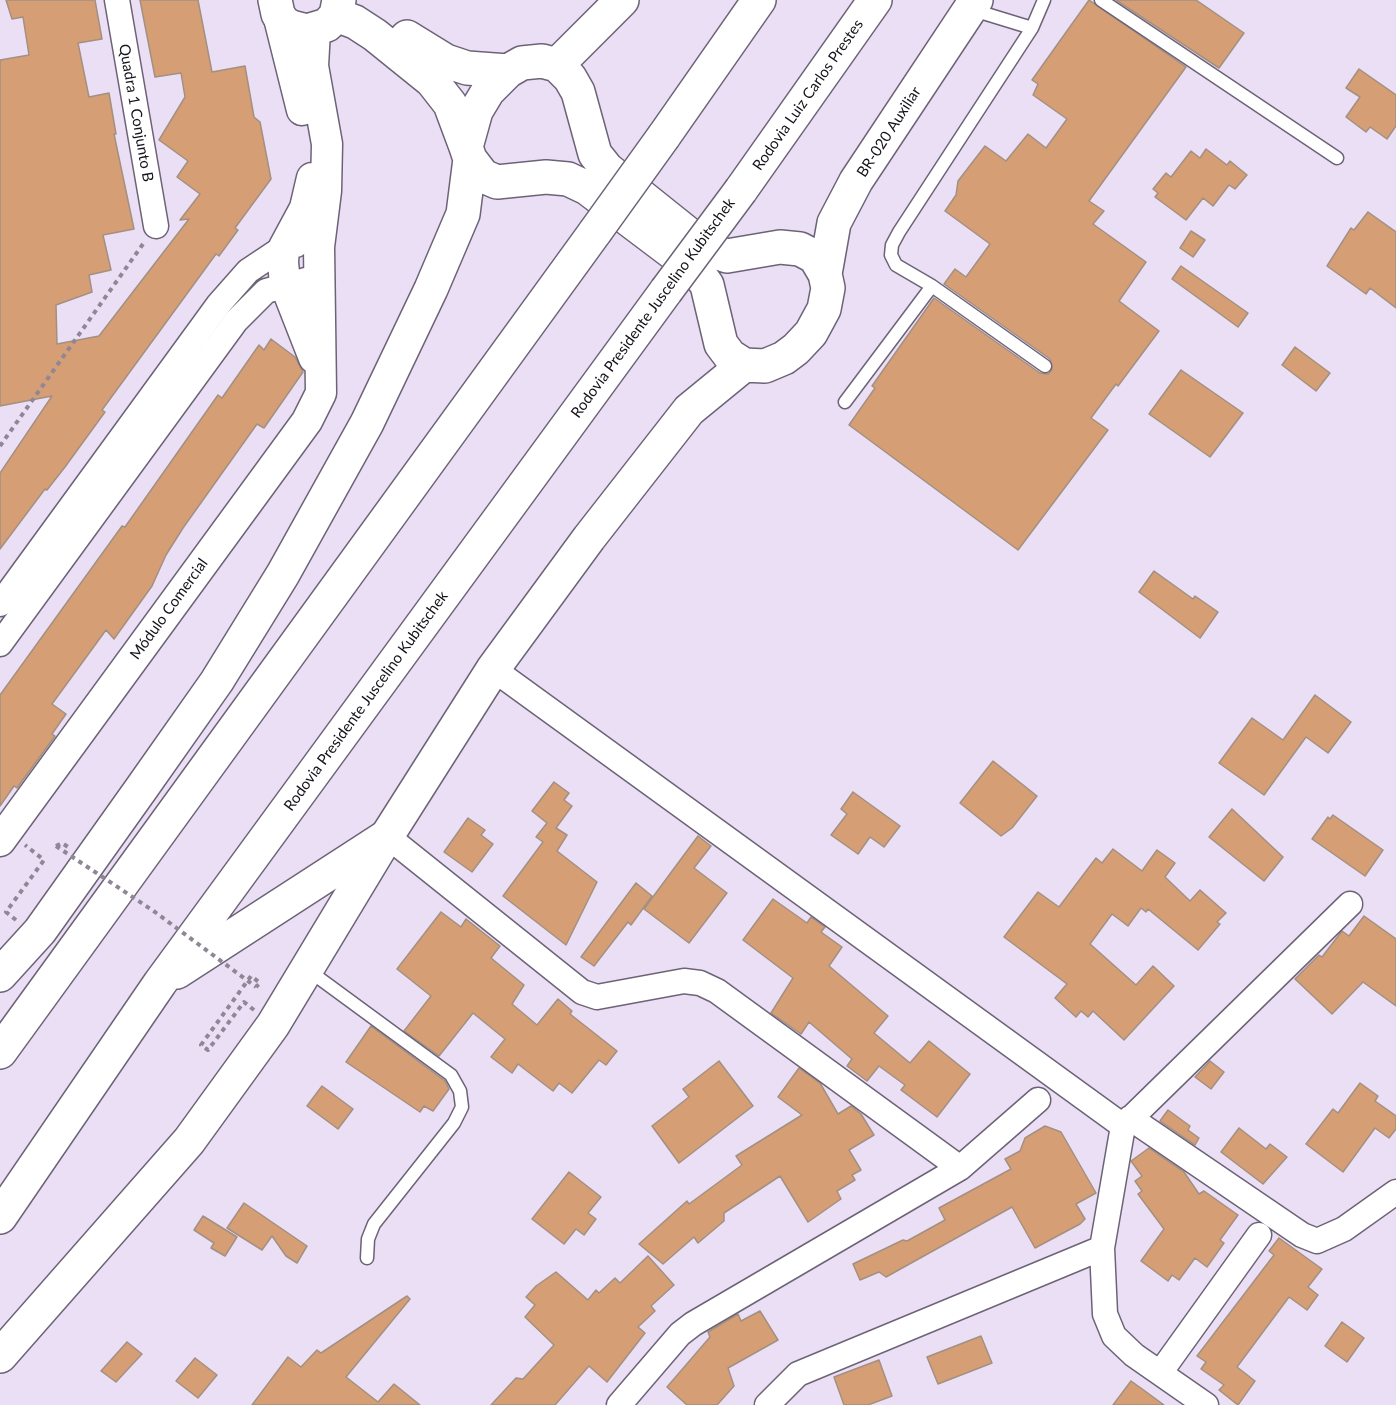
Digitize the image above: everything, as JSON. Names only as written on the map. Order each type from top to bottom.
[{"type":"main road","points":[[557,65],[622,0]]},
{"type":"main road","points":[[0,1052],[595,232],[759,0]]},
{"type":"main road","name":"Rodovia Luiz Carlos Prestes","points":[[741,190],[876,0]]},
{"type":"main road","name":"BR-020 Auxiliar","points":[[744,365],[765,366],[784,358],[811,333],[825,309],[828,288],[825,274],[834,223],[856,181],[973,5]]},
{"type":"main road","points":[[276,7],[291,27],[307,32],[337,11]]},
{"type":"main road","points":[[337,11],[416,43],[446,61],[466,68],[508,70]]},
{"type":"main road","points":[[0,1356],[189,1141],[273,1025],[387,836],[493,669],[589,538],[689,410],[744,365],[730,356],[721,344],[707,285],[697,271],[587,188],[568,179],[546,177],[497,182],[483,176],[468,153],[450,104],[432,81],[375,35],[337,11]]},
{"type":"main road","points":[[0,975],[40,931],[148,779],[217,681],[283,574],[367,423],[431,289],[463,214],[468,153],[476,111],[488,91],[508,70],[522,63],[542,61],[557,65],[570,78],[578,92],[595,154],[607,169],[707,249],[727,256],[780,247],[800,249],[815,258],[825,274]]},
{"type":"main road","name":"Rodovia Presidente Juscelino Kubitschek","points":[[0,1217],[160,983],[741,190]]},
{"type":"main road","points":[[160,983],[387,836]]},
{"type":"street","name":"Quadra 1 Conjunto B","points":[[117,0],[156,226]]},
{"type":"street","name":"Módulo Comercial","points":[[4,632],[227,313],[248,271],[284,247],[305,208],[312,178],[310,140],[276,7]]},
{"type":"street","name":"Módulo Comercial","points":[[4,836],[307,421],[321,393],[319,370],[320,262],[327,144],[313,66],[337,11]]},
{"type":"street","name":"Módulo Comercial","points":[[284,247],[285,284],[319,370]]},
{"type":"street","points":[[284,247],[320,262]]},
{"type":"street","name":"Módulo Comercial","points":[[0,604],[227,313],[266,291],[285,284],[320,262]]},
{"type":"street","points":[[493,669],[1126,1122],[1302,1235],[1317,1241],[1344,1229],[1396,1192]]},
{"type":"street","points":[[387,836],[582,992],[597,996],[684,981],[700,983],[717,991],[960,1168]]},
{"type":"street","points":[[1206,1405],[1160,1373],[1114,1336],[1105,1314],[1102,1248],[1126,1122],[1350,904]]},
{"type":"street","points":[[619,1405],[680,1334],[693,1324],[960,1168],[1038,1100]]},
{"type":"street","points":[[1160,1373],[1259,1235]]},
{"type":"street","points":[[767,1405],[798,1374],[1102,1248]]},
{"type":"lane","points":[[1044,0],[1032,28],[892,245],[891,255],[896,265],[932,286],[1045,366]]},
{"type":"lane","points":[[1101,0],[1336,158]]},
{"type":"lane","points":[[973,5],[1032,28]]},
{"type":"lane","points":[[845,402],[932,286]]},
{"type":"lane","points":[[307,969],[451,1075],[460,1091],[462,1107],[454,1123],[374,1224],[368,1239],[367,1258]]},
{"type":"path","points":[[0,446],[156,226]]},
{"type":"path","points":[[4,836],[44,860],[6,912],[17,920],[23,911]]},
{"type":"path","points":[[63,857],[70,848],[62,843],[56,846],[155,912],[256,987],[260,983],[251,976],[201,1045],[208,1050],[244,1002],[273,1025]]},
{"type":"building","points":[[6,0],[95,0],[102,39],[78,43],[89,97],[109,93],[116,134],[114,134],[134,229],[103,235],[111,270],[89,275],[92,292],[56,305],[57,344],[99,336],[189,219],[180,220],[200,194],[177,177],[188,161],[159,140],[185,97],[181,73],[155,77],[140,0],[198,0],[212,72],[245,66],[254,117],[260,122],[271,179],[235,228],[238,230],[219,256],[216,254],[102,410],[105,412],[65,467],[47,490],[45,489],[0,549],[0,473],[52,396],[0,406],[0,60],[29,55],[23,17],[12,19]]},
{"type":"building","points":[[1089,0],[1186,67],[1089,201],[1104,211],[1093,224],[1146,262],[1119,301],[1159,331],[1091,418],[1108,430],[1018,550],[849,425],[875,388],[872,386],[934,298],[1040,373],[1048,374],[1052,370],[1050,359],[944,284],[955,269],[966,277],[990,244],[945,211],[956,195],[958,181],[985,146],[1006,161],[1028,134],[1046,148],[1067,119],[1033,95],[1038,84],[1032,80]]},
{"type":"building","points":[[1116,0],[1196,0],[1244,33],[1219,68]]},
{"type":"building","points":[[1359,69],[1396,95],[1396,126],[1387,139],[1370,127],[1366,132],[1346,117],[1360,97],[1346,88]]},
{"type":"building","points":[[1206,149],[1227,165],[1230,161],[1247,175],[1235,189],[1229,185],[1213,206],[1203,198],[1186,220],[1155,197],[1158,193],[1153,189],[1166,173],[1171,177],[1191,151],[1200,158]]},
{"type":"building","points":[[1368,212],[1396,232],[1396,308],[1370,288],[1366,294],[1327,266],[1351,228],[1354,230]]},
{"type":"building","points":[[1191,231],[1205,240],[1193,257],[1180,248]]},
{"type":"building","points":[[1181,266],[1248,313],[1238,327],[1172,279]]},
{"type":"building","points":[[271,339],[295,357],[303,372],[264,428],[257,424],[183,528],[166,555],[152,586],[114,639],[106,630],[52,704],[66,714],[52,734],[55,736],[17,788],[14,786],[0,806],[0,695],[122,526],[125,527],[218,395],[222,398],[259,345],[264,350]]},
{"type":"building","points":[[1295,347],[1330,373],[1316,391],[1282,365]]},
{"type":"building","points":[[1181,370],[1243,413],[1210,457],[1149,414]]},
{"type":"building","points":[[1154,571],[1193,599],[1195,596],[1218,612],[1200,638],[1139,592]]},
{"type":"building","points":[[1315,695],[1351,722],[1328,753],[1306,737],[1264,795],[1219,763],[1252,718],[1283,740]]},
{"type":"building","points":[[993,761],[1037,796],[1012,828],[1001,836],[960,803]]},
{"type":"building","points":[[554,782],[569,793],[564,800],[572,806],[556,828],[567,835],[557,851],[597,882],[566,945],[503,896],[543,842],[536,837],[547,823],[532,811]]},
{"type":"building","points":[[853,792],[900,826],[884,847],[870,837],[858,854],[831,835],[847,814],[841,809]]},
{"type":"building","points":[[1232,809],[1283,857],[1264,881],[1209,837]]},
{"type":"building","points":[[1333,815],[1383,850],[1365,876],[1312,839],[1328,817],[1330,819]]},
{"type":"building","points":[[468,818],[485,830],[481,835],[493,844],[472,872],[444,852]]},
{"type":"building","points":[[698,836],[711,846],[694,868],[727,893],[689,943],[644,909]]},
{"type":"building","points":[[1113,849],[1142,871],[1157,850],[1175,863],[1165,877],[1190,901],[1200,890],[1226,913],[1217,922],[1220,924],[1198,950],[1148,909],[1146,912],[1141,908],[1128,926],[1112,914],[1090,944],[1136,985],[1153,966],[1174,986],[1124,1040],[1093,1011],[1088,1017],[1081,1011],[1076,1017],[1055,998],[1067,984],[1004,937],[1038,892],[1059,907],[1096,858],[1102,863]]},
{"type":"building","points":[[636,883],[652,896],[631,925],[628,922],[594,966],[581,957]]},
{"type":"building","points":[[773,899],[807,923],[811,917],[825,927],[821,932],[842,947],[829,966],[888,1016],[874,1033],[910,1063],[929,1041],[970,1074],[937,1117],[901,1090],[905,1085],[879,1066],[867,1081],[847,1066],[852,1059],[809,1022],[801,1034],[771,1013],[793,978],[743,940]]},
{"type":"building","points":[[441,912],[461,927],[466,919],[500,946],[491,958],[524,985],[512,1004],[537,1025],[558,999],[572,1011],[570,1014],[617,1051],[606,1065],[599,1060],[572,1093],[559,1083],[553,1091],[518,1064],[512,1073],[491,1057],[505,1039],[473,1013],[439,1056],[404,1031],[431,996],[397,969]]},
{"type":"building","points":[[1364,916],[1396,939],[1396,1006],[1363,982],[1332,1014],[1295,979],[1319,955],[1322,957],[1342,931],[1349,936]]},
{"type":"building","points":[[371,1026],[445,1081],[449,1089],[433,1111],[424,1106],[420,1112],[346,1062]]},
{"type":"building","points":[[719,1061],[753,1106],[679,1163],[652,1126],[689,1097],[683,1089]]},
{"type":"building","points":[[1210,1061],[1224,1072],[1211,1089],[1195,1077]]},
{"type":"building","points":[[799,1068],[820,1083],[838,1114],[851,1106],[861,1114],[874,1135],[849,1150],[861,1170],[852,1175],[855,1180],[837,1191],[841,1199],[808,1222],[780,1176],[724,1213],[724,1221],[698,1243],[694,1237],[663,1264],[639,1244],[687,1201],[689,1204],[742,1165],[736,1156],[802,1115],[778,1097]]},
{"type":"building","points":[[1360,1083],[1378,1096],[1375,1101],[1396,1116],[1396,1129],[1389,1138],[1375,1128],[1343,1172],[1306,1144],[1333,1109],[1338,1113]]},
{"type":"building","points":[[322,1086],[353,1109],[338,1129],[307,1106]]},
{"type":"building","points":[[1168,1110],[1190,1126],[1188,1130],[1199,1138],[1195,1145],[1160,1121]]},
{"type":"building","points":[[1045,1126],[1061,1132],[1096,1193],[1076,1204],[1085,1219],[1080,1224],[1035,1248],[1012,1207],[886,1277],[879,1272],[860,1280],[853,1264],[903,1240],[907,1241],[945,1220],[939,1208],[1011,1169],[1005,1159],[1020,1151],[1025,1138]]},
{"type":"building","points":[[1239,1128],[1266,1149],[1270,1144],[1287,1157],[1263,1184],[1221,1152]]},
{"type":"building","points":[[1149,1148],[1184,1172],[1199,1194],[1204,1191],[1238,1215],[1220,1240],[1224,1243],[1207,1267],[1195,1258],[1179,1280],[1172,1275],[1168,1281],[1141,1261],[1164,1229],[1138,1194],[1142,1191],[1135,1181],[1142,1176],[1131,1161]]},
{"type":"building","points":[[569,1172],[601,1197],[588,1213],[596,1219],[584,1235],[576,1229],[564,1244],[532,1219]]},
{"type":"building","points":[[244,1203],[307,1246],[297,1263],[286,1256],[272,1236],[262,1250],[227,1228]]},
{"type":"building","points":[[203,1216],[237,1237],[225,1256],[211,1248],[214,1243],[194,1230]]},
{"type":"building","points":[[1279,1238],[1322,1269],[1308,1287],[1318,1295],[1307,1310],[1289,1297],[1237,1367],[1255,1381],[1238,1405],[1219,1390],[1224,1385],[1201,1369],[1206,1362],[1197,1356],[1274,1255],[1269,1251]]},
{"type":"building","points":[[648,1256],[674,1285],[651,1306],[655,1311],[638,1327],[645,1333],[607,1382],[589,1366],[555,1405],[491,1405],[516,1378],[523,1379],[554,1345],[525,1317],[535,1305],[526,1297],[536,1286],[556,1272],[588,1300],[596,1290],[599,1293],[615,1278],[620,1283]]},
{"type":"building","points":[[407,1296],[410,1299],[346,1377],[378,1402],[394,1384],[420,1405],[252,1405],[288,1357],[301,1367],[317,1350],[321,1353]]},
{"type":"building","points":[[760,1311],[778,1340],[728,1368],[734,1386],[717,1405],[687,1405],[667,1387],[710,1337],[708,1332],[738,1314],[741,1321]]},
{"type":"building","points":[[1342,1322],[1364,1338],[1347,1362],[1325,1346]]},
{"type":"building","points":[[981,1336],[992,1363],[938,1384],[927,1357]]},
{"type":"building","points":[[127,1342],[142,1354],[116,1382],[101,1371]]},
{"type":"building","points":[[195,1358],[217,1375],[198,1398],[176,1381]]},
{"type":"building","points":[[879,1360],[892,1396],[868,1405],[844,1405],[834,1377]]},
{"type":"building","points":[[1131,1381],[1145,1391],[1164,1405],[1113,1405]]}]
